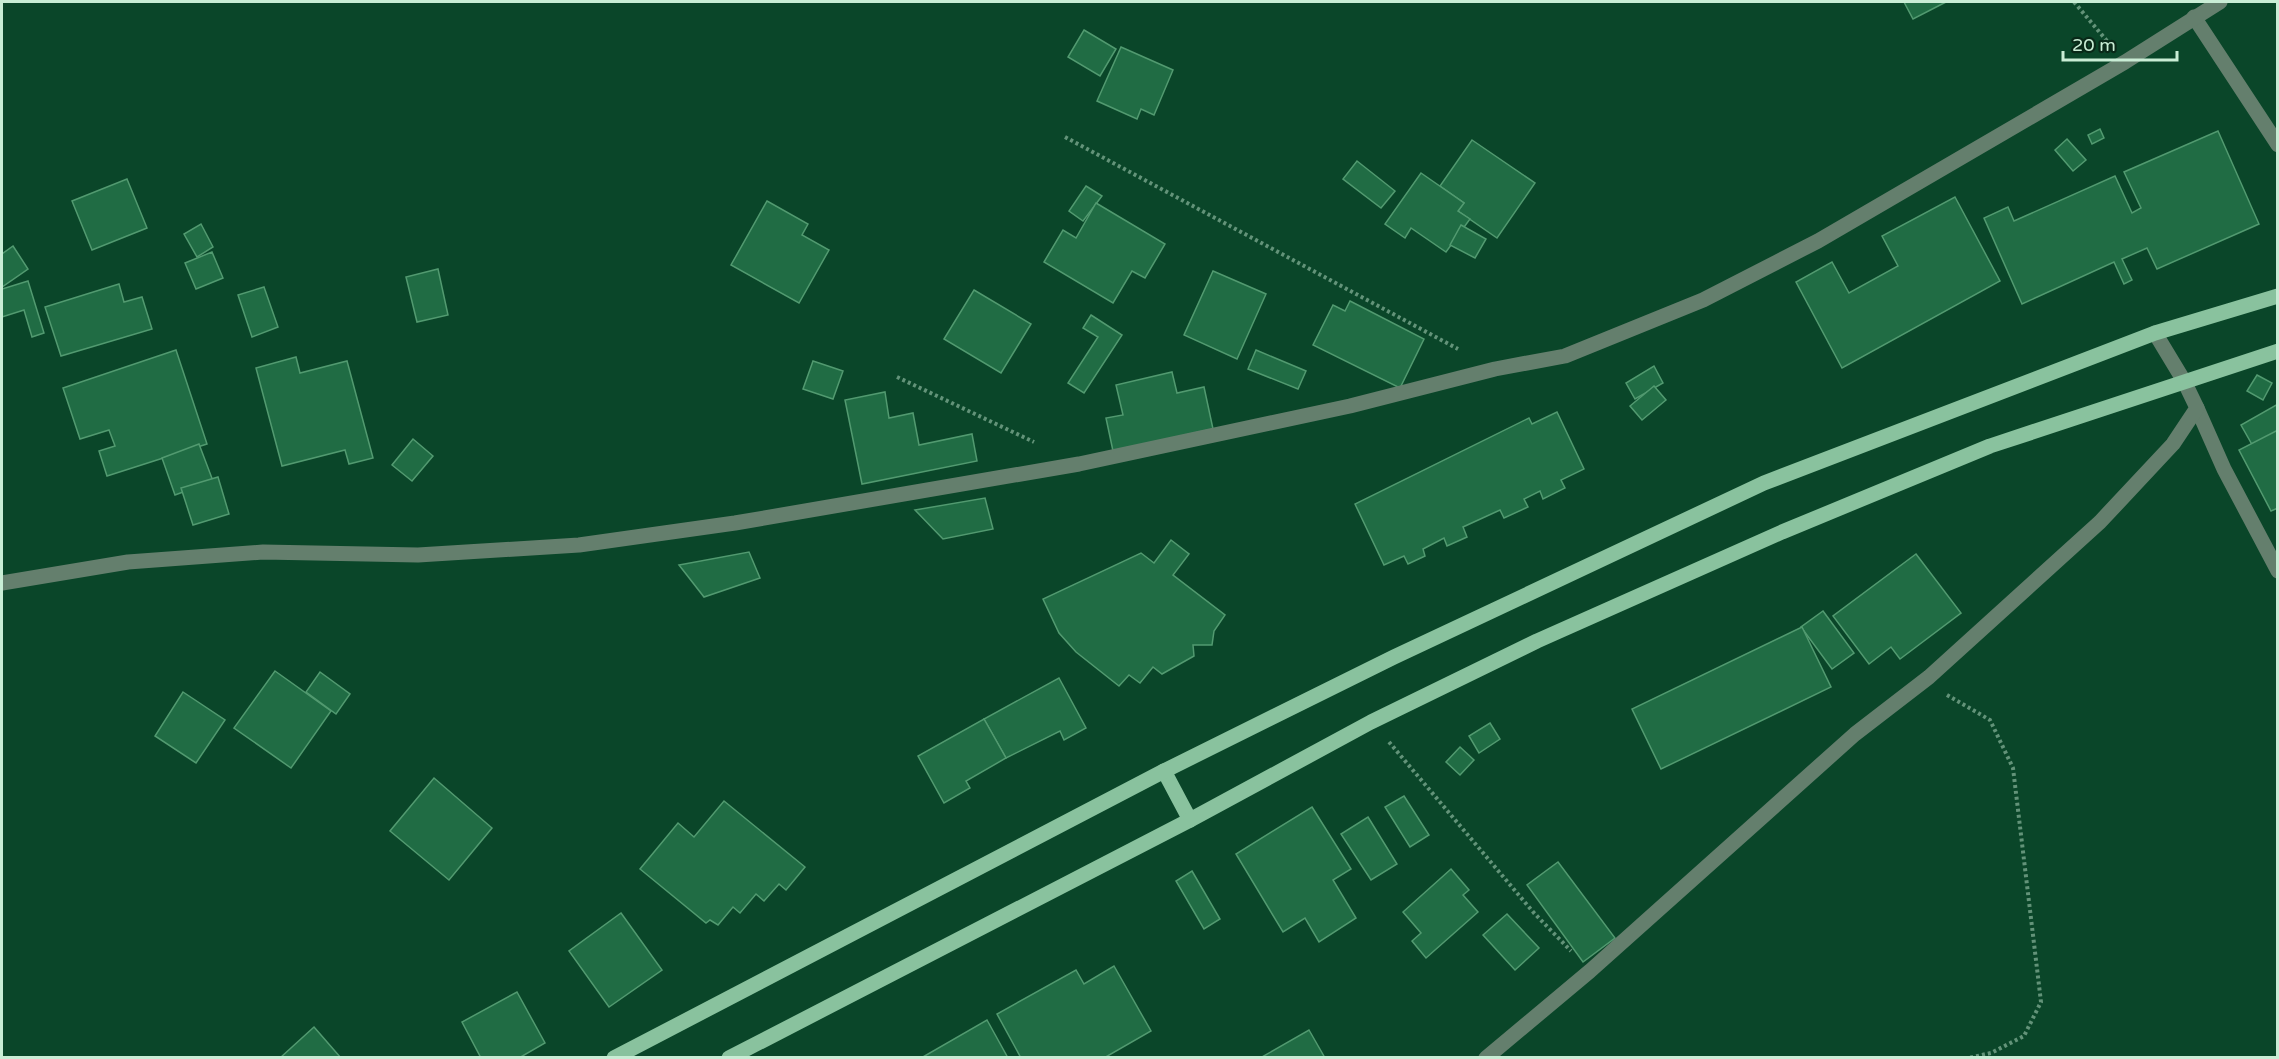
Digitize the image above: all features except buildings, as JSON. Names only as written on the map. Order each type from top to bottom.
[{"type":"main road","points":[[614,1058],[1164,771],[1394,657],[1764,483],[1983,396],[2154,333],[2277,296]]},
{"type":"main road","points":[[729,1058],[1190,820],[1371,722],[1537,641],[1782,532],[1990,446],[2277,351]]},
{"type":"main road","points":[[1164,771],[1190,820]]},
{"type":"street","points":[[2,583],[128,562],[263,552],[417,555],[579,545],[735,523],[1079,464],[1350,406],[1495,369],[1565,356],[1703,300],[1818,241],[2125,62],[2220,2]]},
{"type":"street","points":[[2194,17],[2277,146]]},
{"type":"street","points":[[2154,333],[2184,381],[2224,469],[2277,571]]},
{"type":"street","points":[[1486,1058],[1590,971],[1855,734],[1929,677],[2100,522],[2173,444],[2197,408]]},
{"type":"path","points":[[2074,2],[2125,62]]},
{"type":"path","points":[[1065,137],[1495,369]]},
{"type":"path","points":[[897,377],[1036,443]]},
{"type":"path","points":[[1929,677],[1943,693],[1990,720],[2013,768],[2041,1002],[2024,1036],[1991,1053],[1968,1058]]},
{"type":"path","points":[[1371,722],[1534,913],[1590,971]]}]
